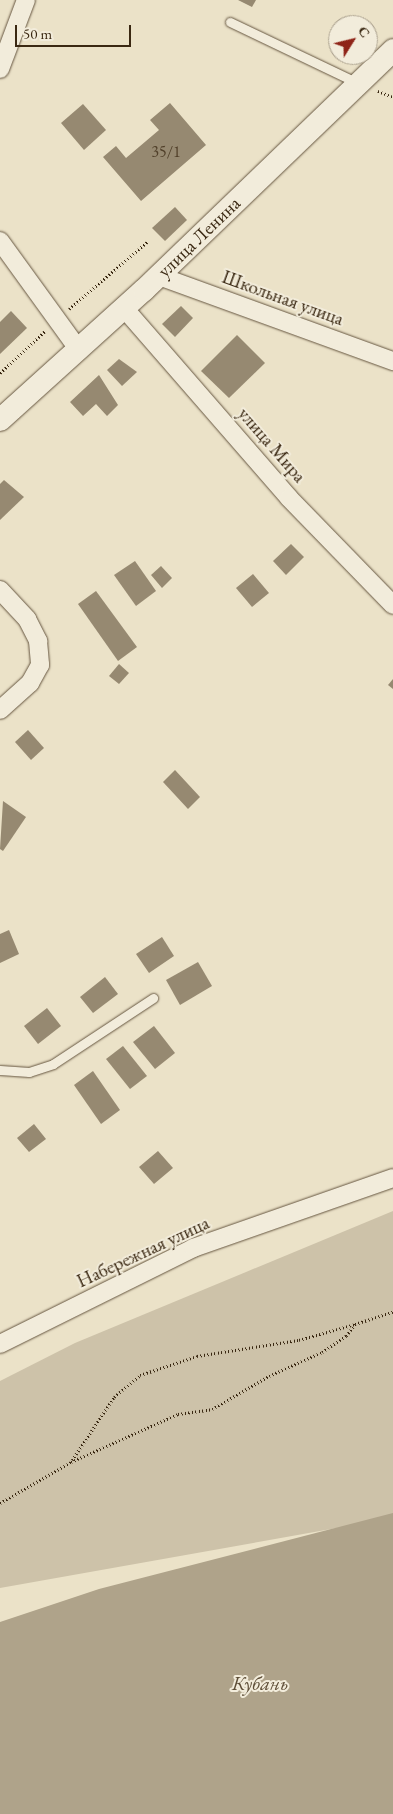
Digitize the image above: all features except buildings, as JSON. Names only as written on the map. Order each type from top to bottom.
[{"type":"street","points":[[2,59],[18,24],[26,0]]},
{"type":"street","name":"улица Ленина","points":[[0,420],[159,276],[393,50]]},
{"type":"street","points":[[0,241],[79,350]]},
{"type":"street","name":"Школьная улица","points":[[159,276],[393,361]]},
{"type":"street","name":"улица Мира","points":[[124,308],[289,498],[393,605]]},
{"type":"street","points":[[0,590],[27,619],[38,641],[40,665],[30,683],[0,710]]},
{"type":"street","name":"Набережная улица","points":[[0,1344],[193,1248],[393,1178]]},
{"type":"lane","points":[[230,22],[358,83]]},
{"type":"lane","points":[[0,1070],[29,1072],[53,1064],[153,998]]},
{"type":"path","points":[[0,372],[147,242]]},
{"type":"path","points":[[71,1462],[114,1397],[140,1375],[197,1356],[299,1340],[393,1312]]},
{"type":"path","points":[[0,1503],[71,1462],[178,1414],[212,1409],[269,1376],[322,1352],[346,1336],[355,1324]]},
{"type":"shaded area","points":[[393,1211],[393,1518],[0,1588],[0,1381],[75,1343]]},
{"type":"water","name":"Кубань","points":[[393,1513],[393,1814],[0,1814],[0,1622],[99,1589]]}]
